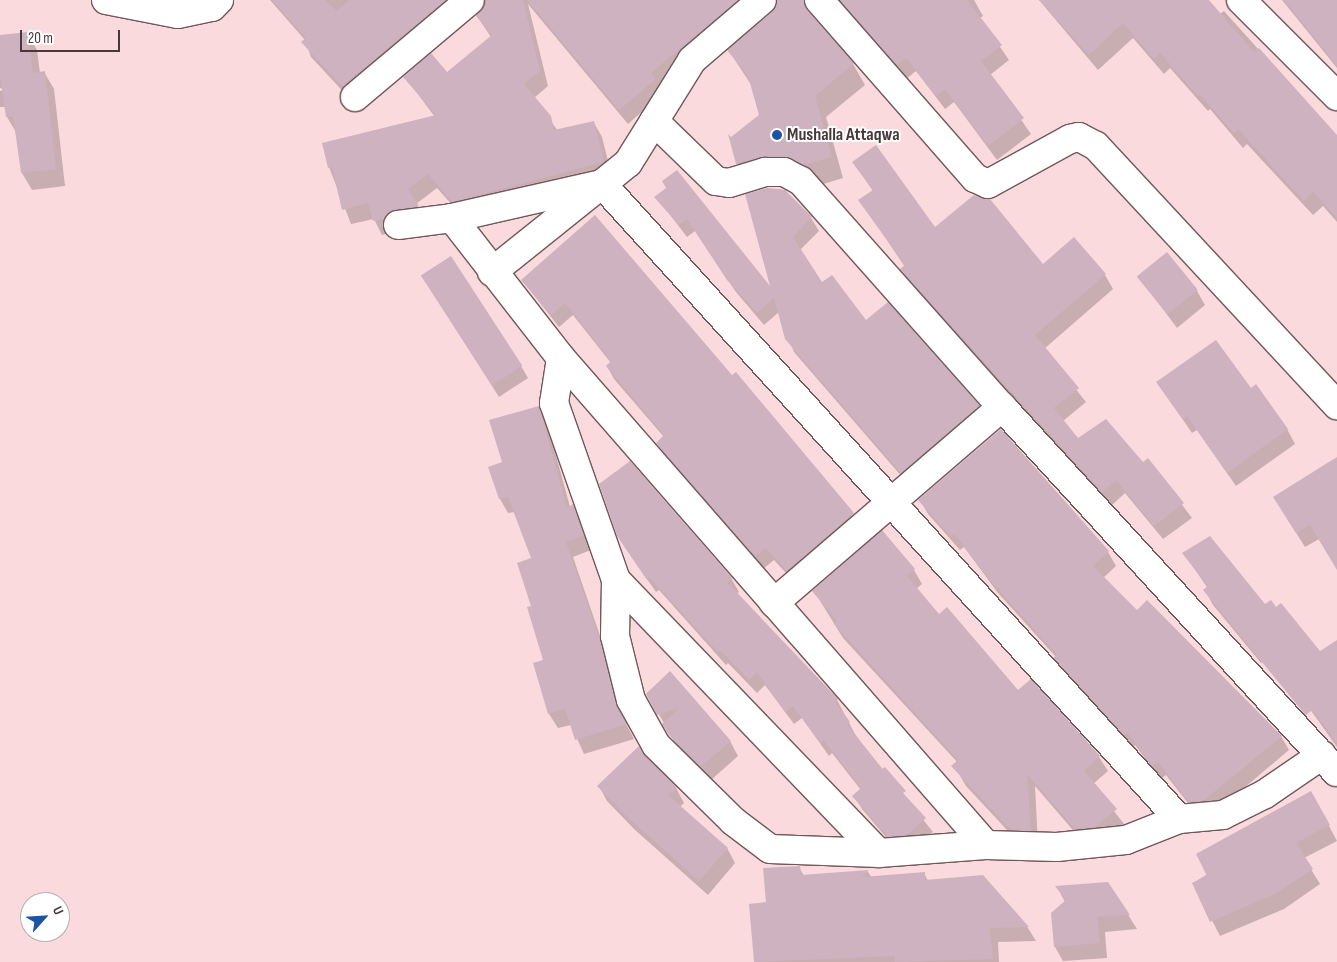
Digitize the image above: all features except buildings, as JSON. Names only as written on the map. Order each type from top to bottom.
[{"type":"street","points":[[106,0],[178,14],[212,7],[219,0]]},
{"type":"street","points":[[355,97],[470,0]]},
{"type":"street","points":[[492,272],[628,162],[692,60],[762,0]]},
{"type":"street","points":[[819,0],[975,178],[988,184],[1070,139],[1079,137],[1096,146],[1337,405]]},
{"type":"street","points":[[1253,3],[1337,96]]},
{"type":"street","points":[[561,358],[554,403],[616,580],[615,636],[631,700],[656,745],[733,821],[770,849],[879,853],[986,845],[1057,847],[1126,840],[1179,819],[1223,815],[1329,764],[1002,407],[801,181],[784,172],[765,172],[729,183],[716,180],[654,121]]},
{"type":"street","points":[[398,226],[452,218],[602,184]]},
{"type":"street","points":[[602,184],[1179,819]]},
{"type":"street","points":[[452,218],[492,272],[561,358],[986,845]]},
{"type":"street","points":[[774,602],[1002,407]]},
{"type":"street","points":[[616,580],[879,853]]},
{"type":"place","name":"Mushalla Attaqwa","points":[[777,135]]}]
